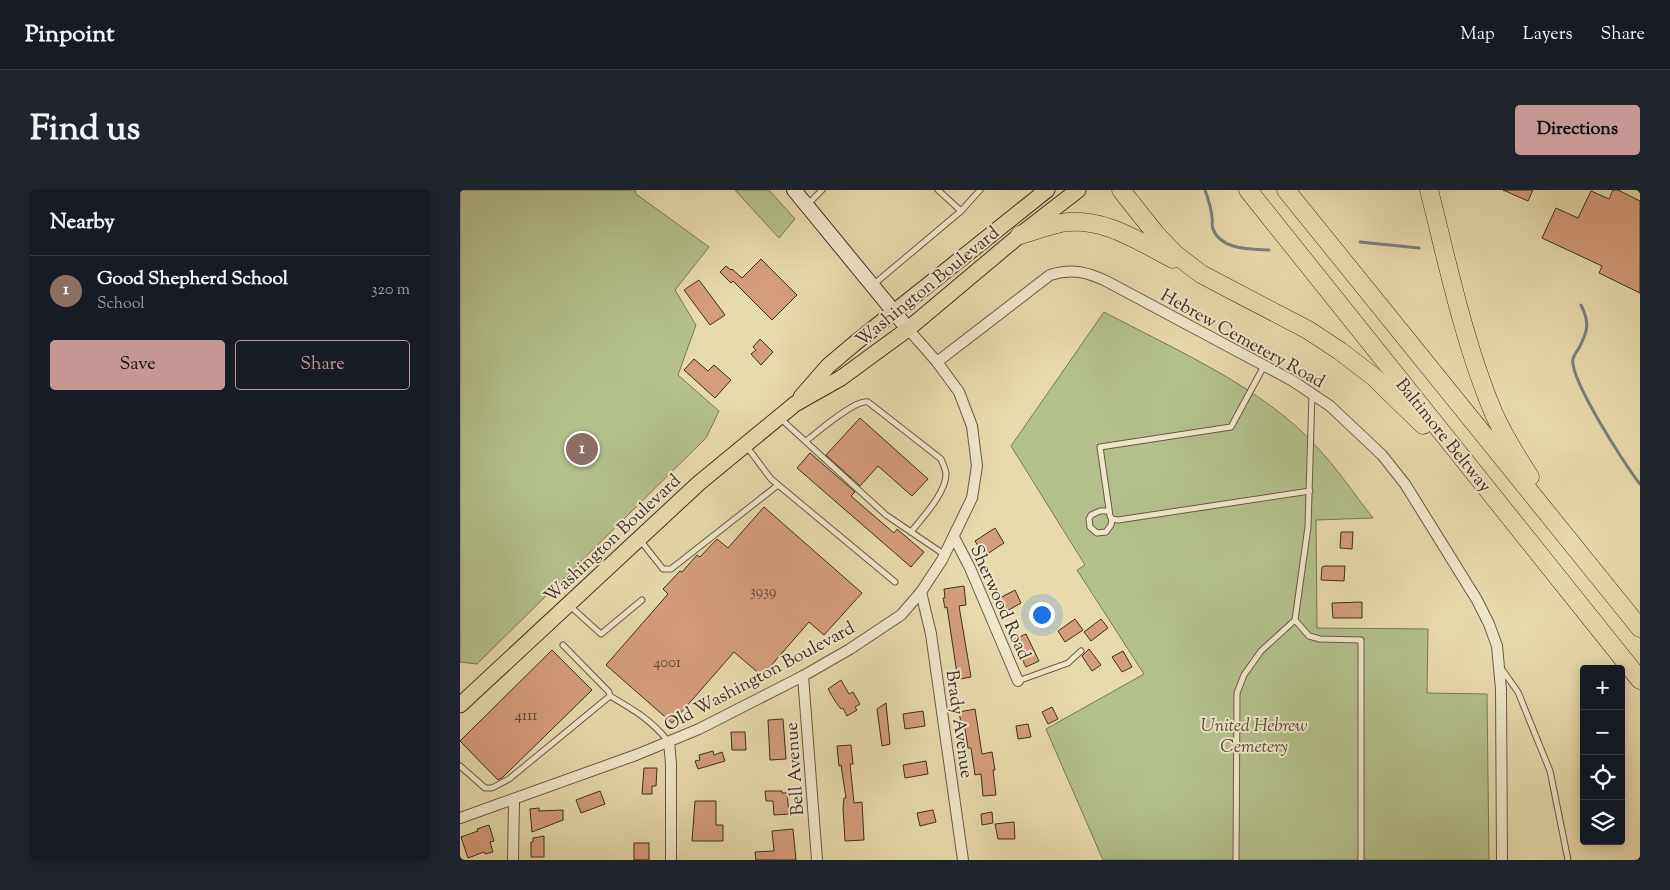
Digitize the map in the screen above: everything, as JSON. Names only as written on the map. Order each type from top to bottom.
[{"type":"highway","points":[[1121,190],[1156,234],[1175,254],[1202,274]]},
{"type":"highway","name":"Baltimore Beltway","points":[[1248,190],[1640,680]]},
{"type":"highway","name":"Baltimore Beltway","points":[[1286,190],[1640,628]]},
{"type":"highway","points":[[1429,190],[1470,346],[1495,415],[1522,464],[1579,554]]},
{"type":"highway","points":[[1020,235],[1061,223],[1079,222],[1097,224],[1116,230],[1308,330],[1374,377],[1498,501]]},
{"type":"main road","points":[[794,190],[908,329]]},
{"type":"main road","name":"Washington Boulevard","points":[[795,404],[828,366],[1047,190]]},
{"type":"main road","name":"Washington Boulevard","points":[[460,706],[699,483],[795,404],[841,378],[908,329],[1020,235],[1078,190]]},
{"type":"street","name":"Hebrew Cemetery Road","points":[[937,362],[1050,276],[1060,272],[1081,271],[1100,278],[1264,365],[1312,392],[1336,411],[1382,455],[1405,484],[1477,600],[1489,624],[1496,646],[1501,689],[1502,860]]},
{"type":"street","name":"Old Washington Boulevard","points":[[460,818],[514,800],[699,729],[803,676],[878,632],[900,615],[921,592],[945,555],[972,498],[976,483],[977,466],[976,445],[972,426],[959,392],[937,362],[908,329]]},
{"type":"street","name":"Sherwood Road","points":[[954,537],[970,568],[1018,681]]},
{"type":"street","name":"Brady Avenue","points":[[921,592],[931,634],[963,860]]},
{"type":"street","name":"Bell Avenue","points":[[803,676],[817,860]]},
{"type":"street","points":[[669,742],[671,764],[671,860]]},
{"type":"street","points":[[513,860],[514,800]]},
{"type":"lane","points":[[807,205],[822,190]]},
{"type":"lane","points":[[938,190],[961,211]]},
{"type":"lane","points":[[873,286],[961,211],[980,190]]},
{"type":"lane","points":[[1108,511],[1100,511],[1091,515],[1089,519],[1090,527],[1097,533],[1106,532],[1111,525],[1112,519],[1108,511],[1100,447],[1231,427],[1264,365]]},
{"type":"lane","points":[[1236,860],[1236,702],[1239,684],[1261,651],[1295,620],[1308,527],[1312,392]]},
{"type":"lane","points":[[806,442],[853,406],[864,401],[868,402],[941,459],[946,473],[944,484],[934,504],[911,532]]},
{"type":"lane","points":[[779,417],[886,515],[945,555]]},
{"type":"lane","points":[[745,445],[771,479],[895,582]]},
{"type":"lane","points":[[638,538],[663,569],[671,569],[778,485]]},
{"type":"lane","points":[[1112,519],[1118,520],[1310,490]]},
{"type":"lane","points":[[568,604],[601,634],[642,600]]},
{"type":"lane","points":[[1295,620],[1309,636],[1320,639],[1361,640],[1361,860]]},
{"type":"lane","points":[[563,645],[609,692],[610,696],[640,713],[669,742]]},
{"type":"lane","points":[[1018,681],[1068,663],[1081,651]]},
{"type":"lane","points":[[1499,666],[1518,692],[1550,771],[1568,860]]},
{"type":"lane","points":[[460,766],[485,788],[492,788],[509,779],[610,696]]},
{"type":"green space","points":[[460,190],[635,190],[636,194],[709,247],[675,290],[696,325],[678,375],[719,411],[706,438],[477,664],[460,662]]},
{"type":"green space","points":[[735,190],[769,190],[795,219],[779,238]]},
{"type":"green space","name":"United Hebrew Cemetery","points":[[1104,312],[1216,371],[1244,388],[1295,425],[1324,454],[1373,518],[1316,520],[1317,628],[1428,629],[1427,693],[1487,694],[1489,860],[1103,860],[1046,729],[1144,674],[1077,570],[1085,565],[1011,446]]},
{"type":"building","points":[[1503,190],[1533,190],[1528,201]]},
{"type":"building","points":[[1613,190],[1618,190],[1640,201],[1640,293],[1599,273],[1602,266],[1542,238],[1556,208],[1578,218],[1591,191],[1609,199]]},
{"type":"building","points":[[761,259],[797,295],[772,320],[733,281],[731,283],[720,272],[726,266],[742,278]]},
{"type":"building","points":[[699,280],[725,315],[710,325],[684,290]]},
{"type":"building","points":[[760,339],[773,352],[761,365],[751,354],[756,350],[753,347]]},
{"type":"building","points":[[694,359],[708,371],[714,365],[731,380],[715,398],[684,370]]},
{"type":"building","points":[[860,418],[928,479],[912,496],[878,466],[860,486],[826,455]]},
{"type":"building","points":[[810,453],[855,492],[851,496],[894,533],[897,529],[924,552],[911,567],[797,468]]},
{"type":"building","points":[[764,507],[862,593],[824,635],[809,622],[762,676],[734,652],[672,723],[606,665],[668,594],[663,589],[680,571],[682,572],[697,555],[700,557],[717,539],[728,548]]},
{"type":"building","points":[[995,528],[1004,543],[984,556],[975,541]]},
{"type":"building","points":[[1341,532],[1353,532],[1352,549],[1340,548]]},
{"type":"building","points":[[1345,566],[1344,581],[1321,580],[1322,567]]},
{"type":"building","points":[[964,586],[966,605],[959,606],[971,677],[960,679],[959,674],[957,674],[947,607],[945,608],[943,598],[945,598],[944,589]]},
{"type":"building","points":[[1015,590],[1021,603],[1005,612],[998,599]]},
{"type":"building","points":[[1362,602],[1362,618],[1333,618],[1332,603]]},
{"type":"building","points":[[1075,619],[1083,630],[1065,642],[1058,631]]},
{"type":"building","points":[[1101,619],[1108,628],[1091,641],[1084,632]]},
{"type":"building","points":[[1026,634],[1039,661],[1026,667],[1013,640]]},
{"type":"building","points":[[1089,649],[1101,665],[1092,671],[1082,656]]},
{"type":"building","points":[[552,650],[592,690],[498,780],[460,741]]},
{"type":"building","points":[[1123,651],[1132,667],[1122,672],[1112,657]]},
{"type":"building","points":[[841,680],[849,694],[853,692],[860,704],[855,707],[857,710],[847,716],[828,689]]},
{"type":"building","points":[[886,703],[890,744],[882,746],[877,709]]},
{"type":"building","points":[[1052,707],[1058,719],[1048,724],[1042,712]]},
{"type":"building","points":[[975,709],[982,754],[992,752],[996,795],[983,796],[981,774],[975,775],[971,748],[968,748],[964,723],[961,723],[959,712]]},
{"type":"building","points":[[923,711],[925,726],[905,729],[903,714]]},
{"type":"building","points":[[783,719],[786,759],[770,760],[768,720]]},
{"type":"building","points":[[1028,724],[1031,737],[1018,739],[1016,726]]},
{"type":"building","points":[[731,732],[745,732],[746,750],[732,750]]},
{"type":"building","points":[[851,745],[853,764],[850,764],[854,803],[862,802],[864,840],[845,841],[843,808],[844,798],[846,798],[837,746]]},
{"type":"building","points":[[713,751],[714,755],[722,752],[725,761],[698,769],[695,761],[700,760],[699,755]]},
{"type":"building","points":[[926,761],[928,774],[905,778],[903,765]]},
{"type":"building","points":[[644,768],[657,768],[656,786],[652,786],[652,794],[642,794]]},
{"type":"building","points":[[600,791],[605,804],[581,813],[576,800]]},
{"type":"building","points":[[765,791],[782,791],[782,793],[787,793],[789,814],[774,815],[773,801],[766,801]]},
{"type":"building","points":[[695,801],[716,801],[716,825],[723,825],[723,841],[692,841]]},
{"type":"building","points":[[539,808],[539,811],[563,810],[563,820],[532,832],[530,809]]},
{"type":"building","points":[[933,810],[936,822],[920,826],[917,813]]},
{"type":"building","points":[[992,812],[993,823],[982,825],[981,814]]},
{"type":"building","points":[[1014,822],[1015,839],[998,839],[995,824]]},
{"type":"building","points":[[489,825],[494,841],[490,842],[493,852],[485,854],[484,852],[468,858],[461,837]]},
{"type":"building","points":[[793,829],[796,860],[756,860],[755,852],[774,851],[772,831]]},
{"type":"building","points":[[544,836],[544,857],[531,857],[531,842],[533,842],[533,838]]},
{"type":"building","points":[[634,843],[649,843],[649,860],[634,860]]},
{"type":"waterway","points":[[1205,190],[1211,210],[1212,227],[1222,241],[1237,247],[1269,250]]},
{"type":"waterway","points":[[1360,242],[1419,248]]},
{"type":"waterway","points":[[1581,305],[1586,317],[1587,327],[1573,359],[1574,369],[1600,422],[1640,484]]},
{"type":"place","name":"Good Shepherd School","points":[[582,449]]}]
